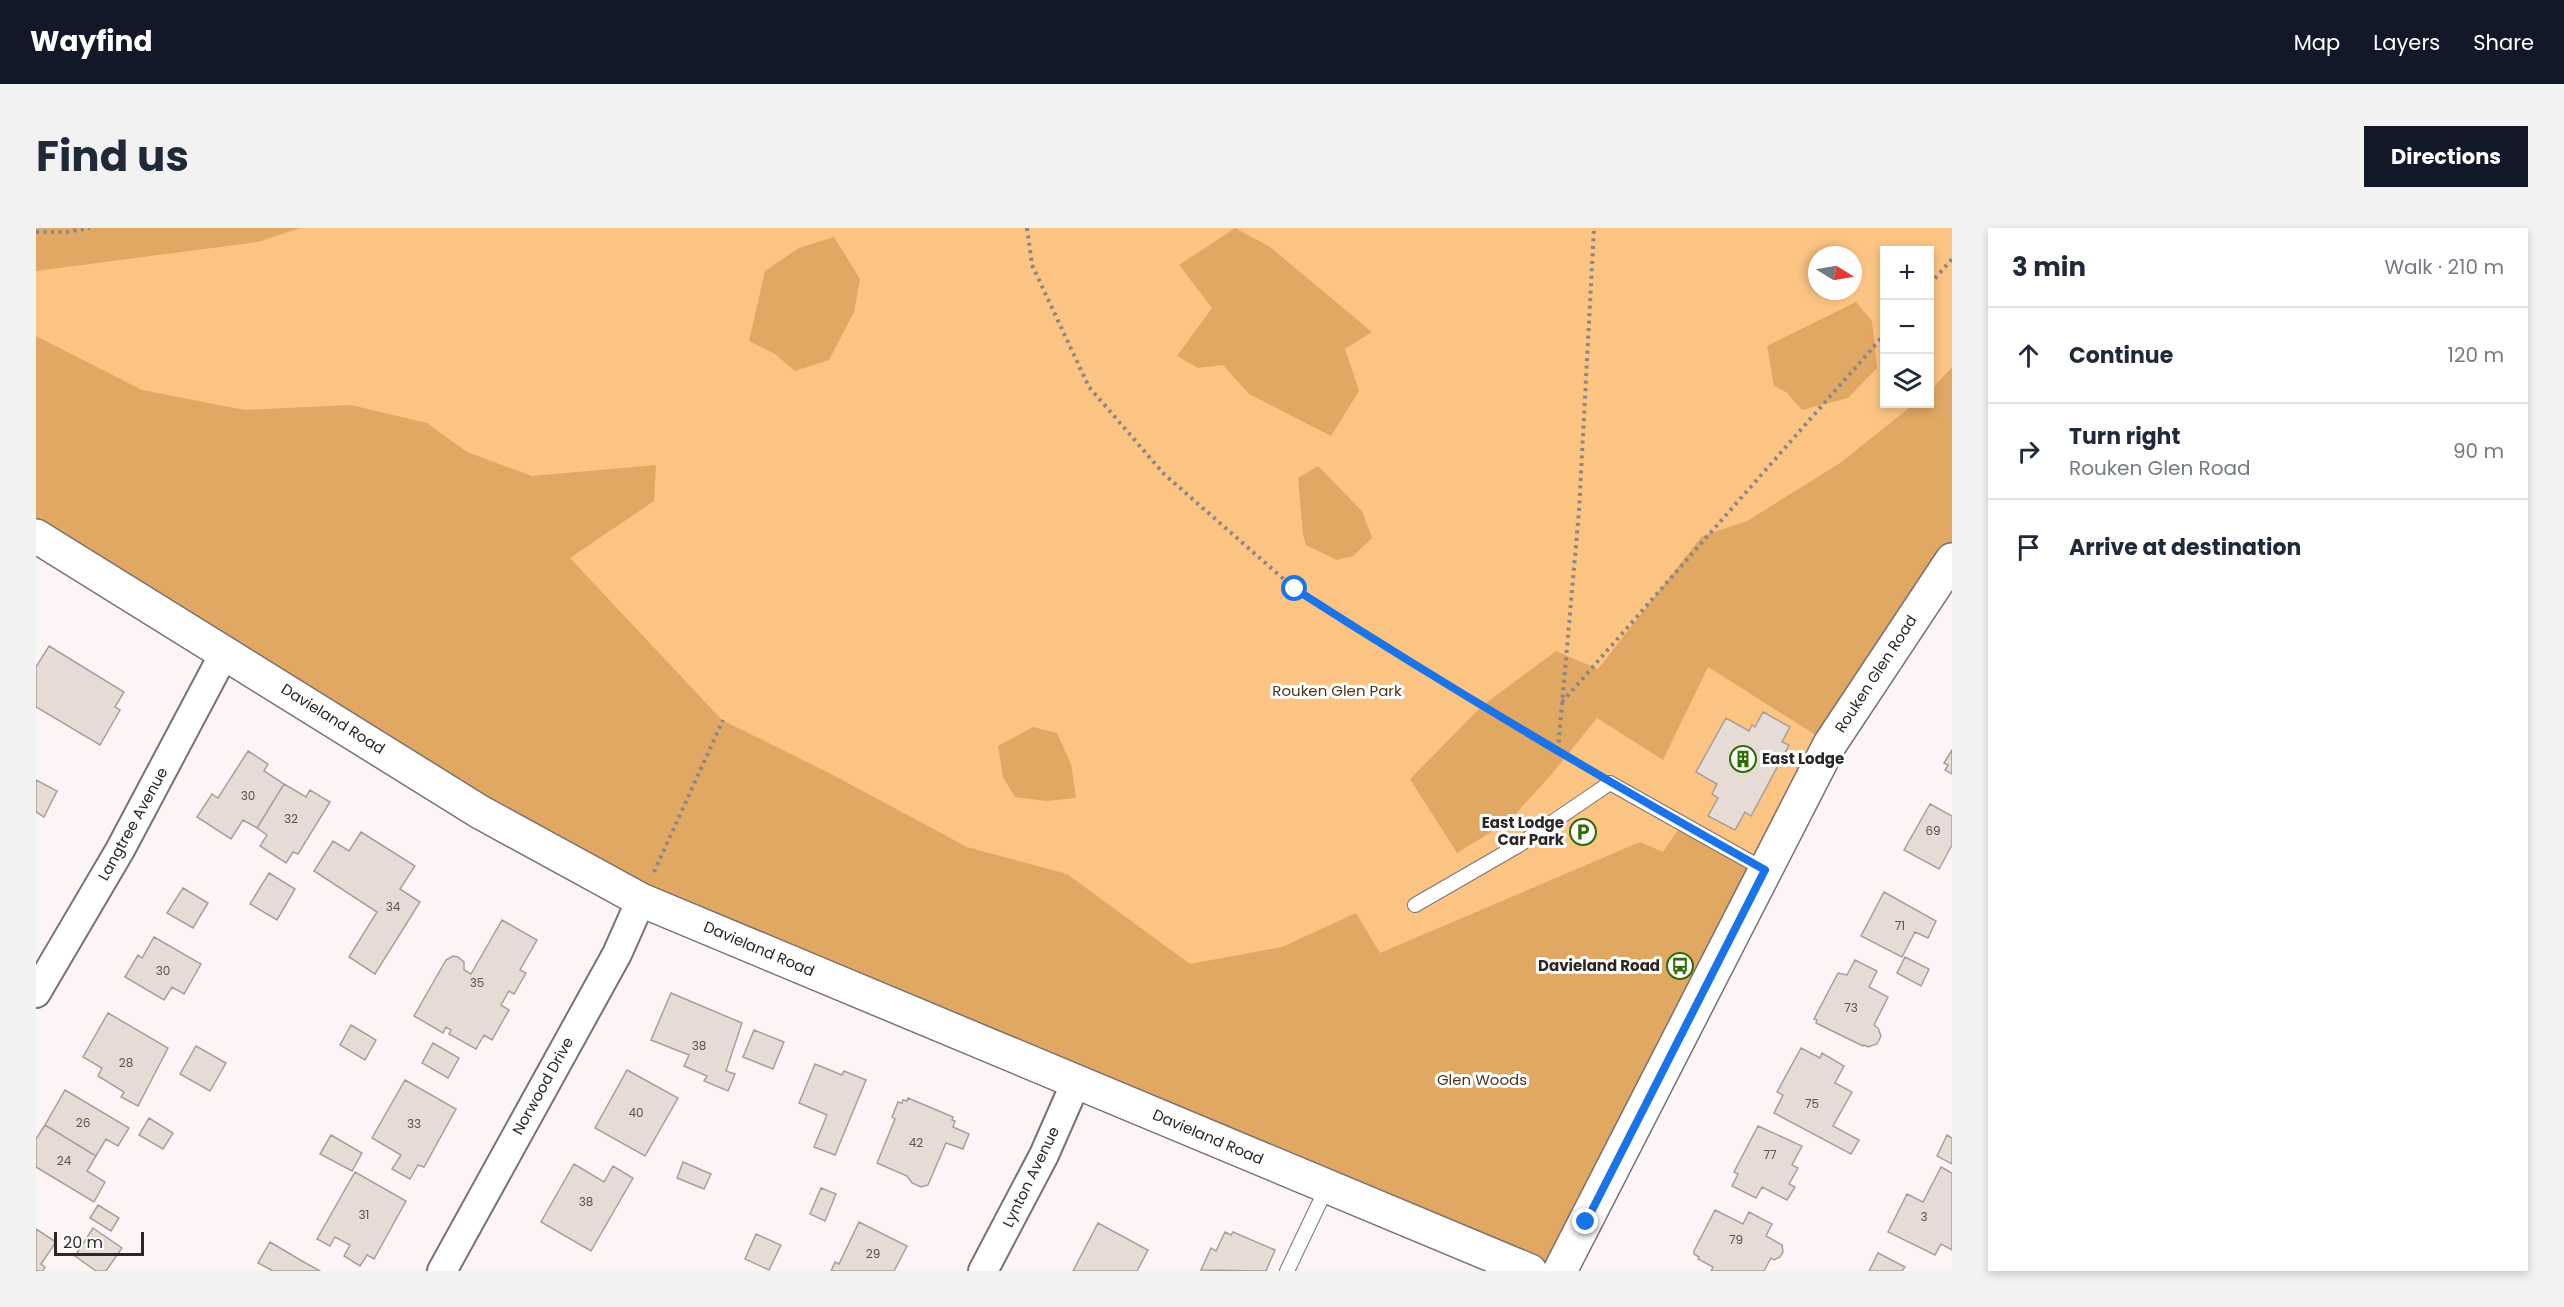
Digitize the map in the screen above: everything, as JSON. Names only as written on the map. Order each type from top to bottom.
[{"type":"street","name":"Davieland Road","points":[[36,536],[480,812],[641,900],[1530,1271]]},
{"type":"street","name":"Rouken Glen Road","points":[[1560,1271],[1830,744],[1952,560]]},
{"type":"street","name":"Langtree Avenue","points":[[36,993],[120,850],[225,652]]},
{"type":"street","name":"Norwood Drive","points":[[441,1271],[617,954],[641,900]]},
{"type":"street","name":"Lynton Avenue","points":[[983,1271],[1044,1155],[1076,1082]]},
{"type":"lane","points":[[1415,905],[1519,845],[1610,783],[1765,870]]},
{"type":"lane","points":[[1287,1271],[1327,1187]]},
{"type":"path","points":[[36,232],[66,232],[90,228]]},
{"type":"path","points":[[1027,228],[1032,265],[1089,387],[1164,474],[1295,589],[1428,674],[1610,783]]},
{"type":"path","points":[[1558,750],[1579,511],[1594,228]]},
{"type":"path","points":[[1934,279],[1952,259]]},
{"type":"path","points":[[1561,702],[1880,341]]},
{"type":"path","points":[[641,900],[723,720]]},
{"type":"green space","name":"Rouken Glen Park","points":[[36,228],[1952,228],[1952,560],[1893,647],[1560,1271],[36,536]]},
{"type":"green space","points":[[36,228],[300,228],[258,242],[36,271]]},
{"type":"green space","points":[[1235,228],[1270,247],[1372,332],[1345,349],[1359,391],[1331,436],[1249,394],[1223,365],[1198,368],[1177,356],[1212,308],[1179,265]]},
{"type":"green space","points":[[834,237],[860,279],[854,312],[829,360],[795,371],[775,354],[749,341],[765,271],[799,248]]},
{"type":"green space","points":[[1856,302],[1872,321],[1877,368],[1848,398],[1802,410],[1786,392],[1774,386],[1767,346]]},
{"type":"green space","name":"Glen Woods","points":[[36,336],[142,390],[245,410],[351,405],[427,423],[467,452],[532,476],[656,465],[654,501],[570,558],[722,720],[833,775],[967,847],[1067,874],[1190,964],[1282,947],[1356,913],[1380,953],[1640,842],[1663,852],[1682,824],[1765,870],[1560,1271],[1530,1271],[641,900],[36,536]]},
{"type":"green space","points":[[1952,367],[1952,560],[1830,744],[1708,667],[1663,760],[1597,718],[1551,775],[1509,821],[1457,853],[1410,779],[1482,706],[1556,651],[1598,669],[1702,536],[1747,521],[1840,463],[1909,408],[1934,408],[1934,387]]},
{"type":"green space","points":[[1318,466],[1362,511],[1372,538],[1353,556],[1337,560],[1306,545],[1298,478]]},
{"type":"green space","points":[[1033,727],[1057,733],[1071,764],[1076,798],[1047,801],[1015,797],[1003,777],[998,746]]},
{"type":"building","points":[[49,646],[124,692],[115,707],[120,710],[100,745],[36,707],[36,667]]},
{"type":"building","name":"East Lodge","points":[[1763,712],[1790,727],[1782,742],[1789,745],[1751,816],[1745,812],[1735,830],[1708,816],[1718,798],[1712,794],[1717,784],[1696,772],[1726,718],[1749,731],[1752,725],[1755,727]]},
{"type":"building","points":[[1952,750],[1952,774],[1945,770],[1948,765],[1944,763]]},
{"type":"building","points":[[248,751],[268,764],[264,771],[284,784],[257,828],[243,820],[231,839],[197,817],[212,794],[218,798]]},
{"type":"building","points":[[36,780],[57,791],[44,817],[36,812]]},
{"type":"building","points":[[284,784],[306,797],[310,790],[330,802],[298,854],[293,852],[286,863],[260,846],[267,835],[257,828]]},
{"type":"building","points":[[1930,804],[1952,816],[1952,845],[1939,869],[1904,850]]},
{"type":"building","points":[[361,832],[415,866],[400,889],[420,902],[375,974],[349,957],[377,912],[314,871],[333,841],[349,851]]},
{"type":"building","points":[[269,873],[295,889],[277,920],[250,904]]},
{"type":"building","points":[[183,888],[208,903],[193,928],[167,913]]},
{"type":"building","points":[[1884,892],[1936,921],[1928,938],[1915,932],[1902,957],[1861,936]]},
{"type":"building","points":[[502,920],[537,940],[520,970],[526,973],[514,994],[509,991],[501,1005],[509,1010],[492,1040],[484,1035],[476,1049],[449,1034],[451,1030],[446,1027],[443,1033],[414,1016],[446,960],[453,956],[458,957],[464,962],[464,970],[471,974]]},
{"type":"building","points":[[154,937],[201,964],[184,994],[172,987],[164,1000],[125,977],[138,955],[142,958]]},
{"type":"building","points":[[1905,957],[1929,969],[1921,986],[1897,973]]},
{"type":"building","points":[[1855,960],[1877,971],[1869,987],[1888,997],[1874,1025],[1881,1036],[1877,1044],[1868,1047],[1816,1023],[1817,1020],[1814,1019],[1838,973],[1847,975]]},
{"type":"building","points":[[671,993],[742,1023],[726,1071],[735,1074],[728,1091],[704,1081],[707,1076],[684,1066],[689,1055],[651,1040]]},
{"type":"building","points":[[108,1013],[168,1048],[138,1106],[121,1097],[124,1092],[98,1076],[102,1068],[83,1057]]},
{"type":"building","points":[[351,1025],[376,1040],[365,1060],[340,1045]]},
{"type":"building","points":[[754,1030],[784,1042],[773,1069],[743,1057]]},
{"type":"building","points":[[433,1043],[459,1058],[448,1078],[422,1063]]},
{"type":"building","points":[[196,1046],[226,1063],[210,1091],[180,1074]]},
{"type":"building","points":[[1801,1048],[1820,1058],[1822,1053],[1844,1066],[1835,1083],[1852,1092],[1833,1126],[1859,1140],[1851,1154],[1774,1113],[1783,1095],[1777,1092]]},
{"type":"building","points":[[815,1064],[842,1075],[844,1071],[866,1080],[835,1155],[814,1147],[827,1115],[799,1103]]},
{"type":"building","points":[[627,1070],[678,1098],[645,1156],[595,1128]]},
{"type":"building","points":[[405,1080],[456,1109],[424,1167],[418,1165],[410,1179],[392,1169],[401,1155],[372,1138]]},
{"type":"building","points":[[65,1090],[129,1128],[118,1146],[106,1139],[96,1156],[45,1125]]},
{"type":"building","points":[[908,1098],[953,1117],[952,1120],[955,1121],[953,1127],[969,1134],[963,1149],[946,1143],[928,1185],[921,1187],[912,1183],[907,1176],[877,1163],[895,1119],[892,1117],[898,1102],[907,1101]]},
{"type":"building","points":[[149,1118],[173,1133],[163,1149],[139,1135]]},
{"type":"building","points":[[45,1125],[96,1156],[87,1171],[105,1182],[94,1202],[36,1167],[36,1139]]},
{"type":"building","points":[[1758,1126],[1802,1146],[1792,1165],[1798,1168],[1789,1184],[1795,1187],[1787,1200],[1762,1187],[1756,1198],[1732,1186],[1738,1174],[1734,1172]]},
{"type":"building","points":[[331,1135],[362,1153],[352,1171],[320,1154]]},
{"type":"building","points":[[1947,1135],[1952,1138],[1952,1164],[1937,1156]]},
{"type":"building","points":[[683,1162],[711,1174],[704,1189],[677,1178]]},
{"type":"building","points":[[574,1164],[604,1182],[613,1166],[633,1178],[591,1251],[541,1222]]},
{"type":"building","points":[[1941,1167],[1952,1173],[1952,1250],[1941,1244],[1935,1255],[1888,1232],[1907,1194],[1923,1202]]},
{"type":"building","points":[[355,1172],[406,1201],[374,1259],[367,1255],[360,1266],[344,1256],[350,1245],[335,1237],[330,1246],[317,1239]]},
{"type":"building","points":[[821,1188],[836,1194],[825,1221],[810,1214]]},
{"type":"building","points":[[98,1205],[119,1218],[111,1231],[90,1218]]},
{"type":"building","points":[[1715,1210],[1743,1224],[1749,1212],[1772,1224],[1766,1236],[1782,1245],[1783,1252],[1780,1257],[1774,1260],[1771,1258],[1764,1271],[1711,1271],[1713,1267],[1698,1259],[1694,1251]]},
{"type":"building","points":[[859,1222],[907,1246],[894,1271],[831,1271],[835,1262],[839,1264]]},
{"type":"building","points":[[1098,1223],[1148,1250],[1137,1271],[1073,1271]]},
{"type":"building","points":[[93,1228],[122,1248],[106,1271],[96,1271],[75,1256]]},
{"type":"building","points":[[36,1229],[56,1242],[41,1264],[45,1267],[43,1271],[36,1271]]},
{"type":"building","points":[[1225,1232],[1231,1235],[1233,1232],[1275,1250],[1266,1271],[1201,1270],[1211,1248],[1216,1251]]},
{"type":"building","points":[[756,1234],[781,1245],[769,1270],[745,1259]]},
{"type":"building","points":[[270,1242],[320,1271],[273,1271],[258,1263]]},
{"type":"building","points":[[1878,1253],[1905,1267],[1902,1271],[1869,1271]]},
{"type":"place","name":"East Lodge","points":[[1743,759]]},
{"type":"place","name":"East Lodge Car Park","points":[[1583,832]]},
{"type":"place","name":"Davieland Road","points":[[1680,966]]},
{"type":"route","points":[[1295,589],[1428,674],[1610,783],[1765,870],[1586,1222]]}]
